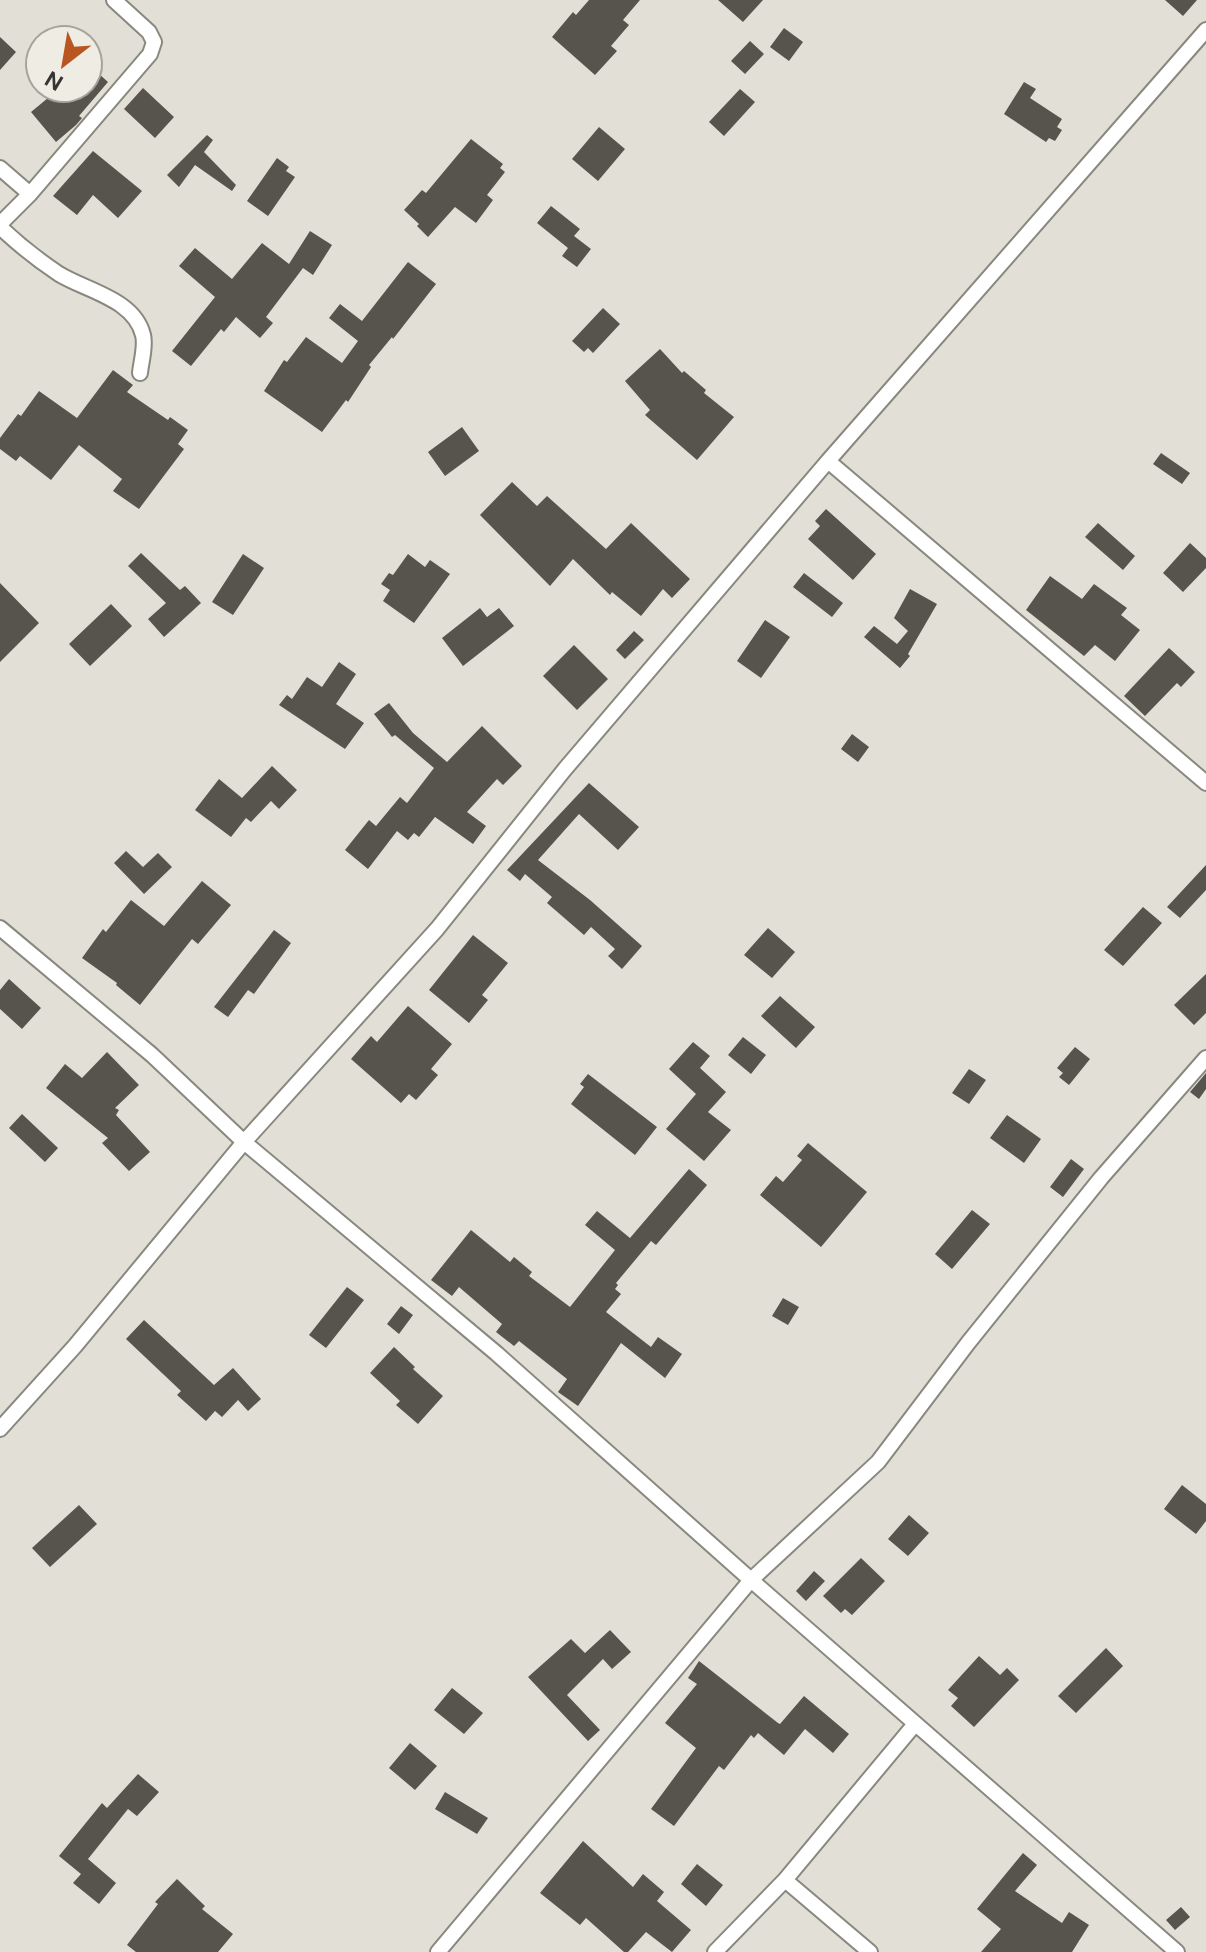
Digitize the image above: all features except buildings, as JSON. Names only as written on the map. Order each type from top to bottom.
[{"type":"street","points":[[114,0],[149,32],[154,42],[150,54],[0,226],[21,247],[62,275],[105,295],[134,316],[144,337],[140,373]]},
{"type":"street","points":[[0,1429],[75,1346],[244,1142],[437,929],[565,769],[828,461],[1206,30]]},
{"type":"street","points":[[0,168],[30,194]]},
{"type":"street","points":[[828,461],[1206,783]]},
{"type":"street","points":[[0,928],[152,1055],[244,1142],[496,1353],[1177,1952]]},
{"type":"street","points":[[438,1952],[751,1580],[878,1462],[977,1331],[1101,1178],[1206,1058]]},
{"type":"street","points":[[715,1952],[785,1880],[915,1724]]},
{"type":"street","points":[[785,1880],[870,1952]]}]
